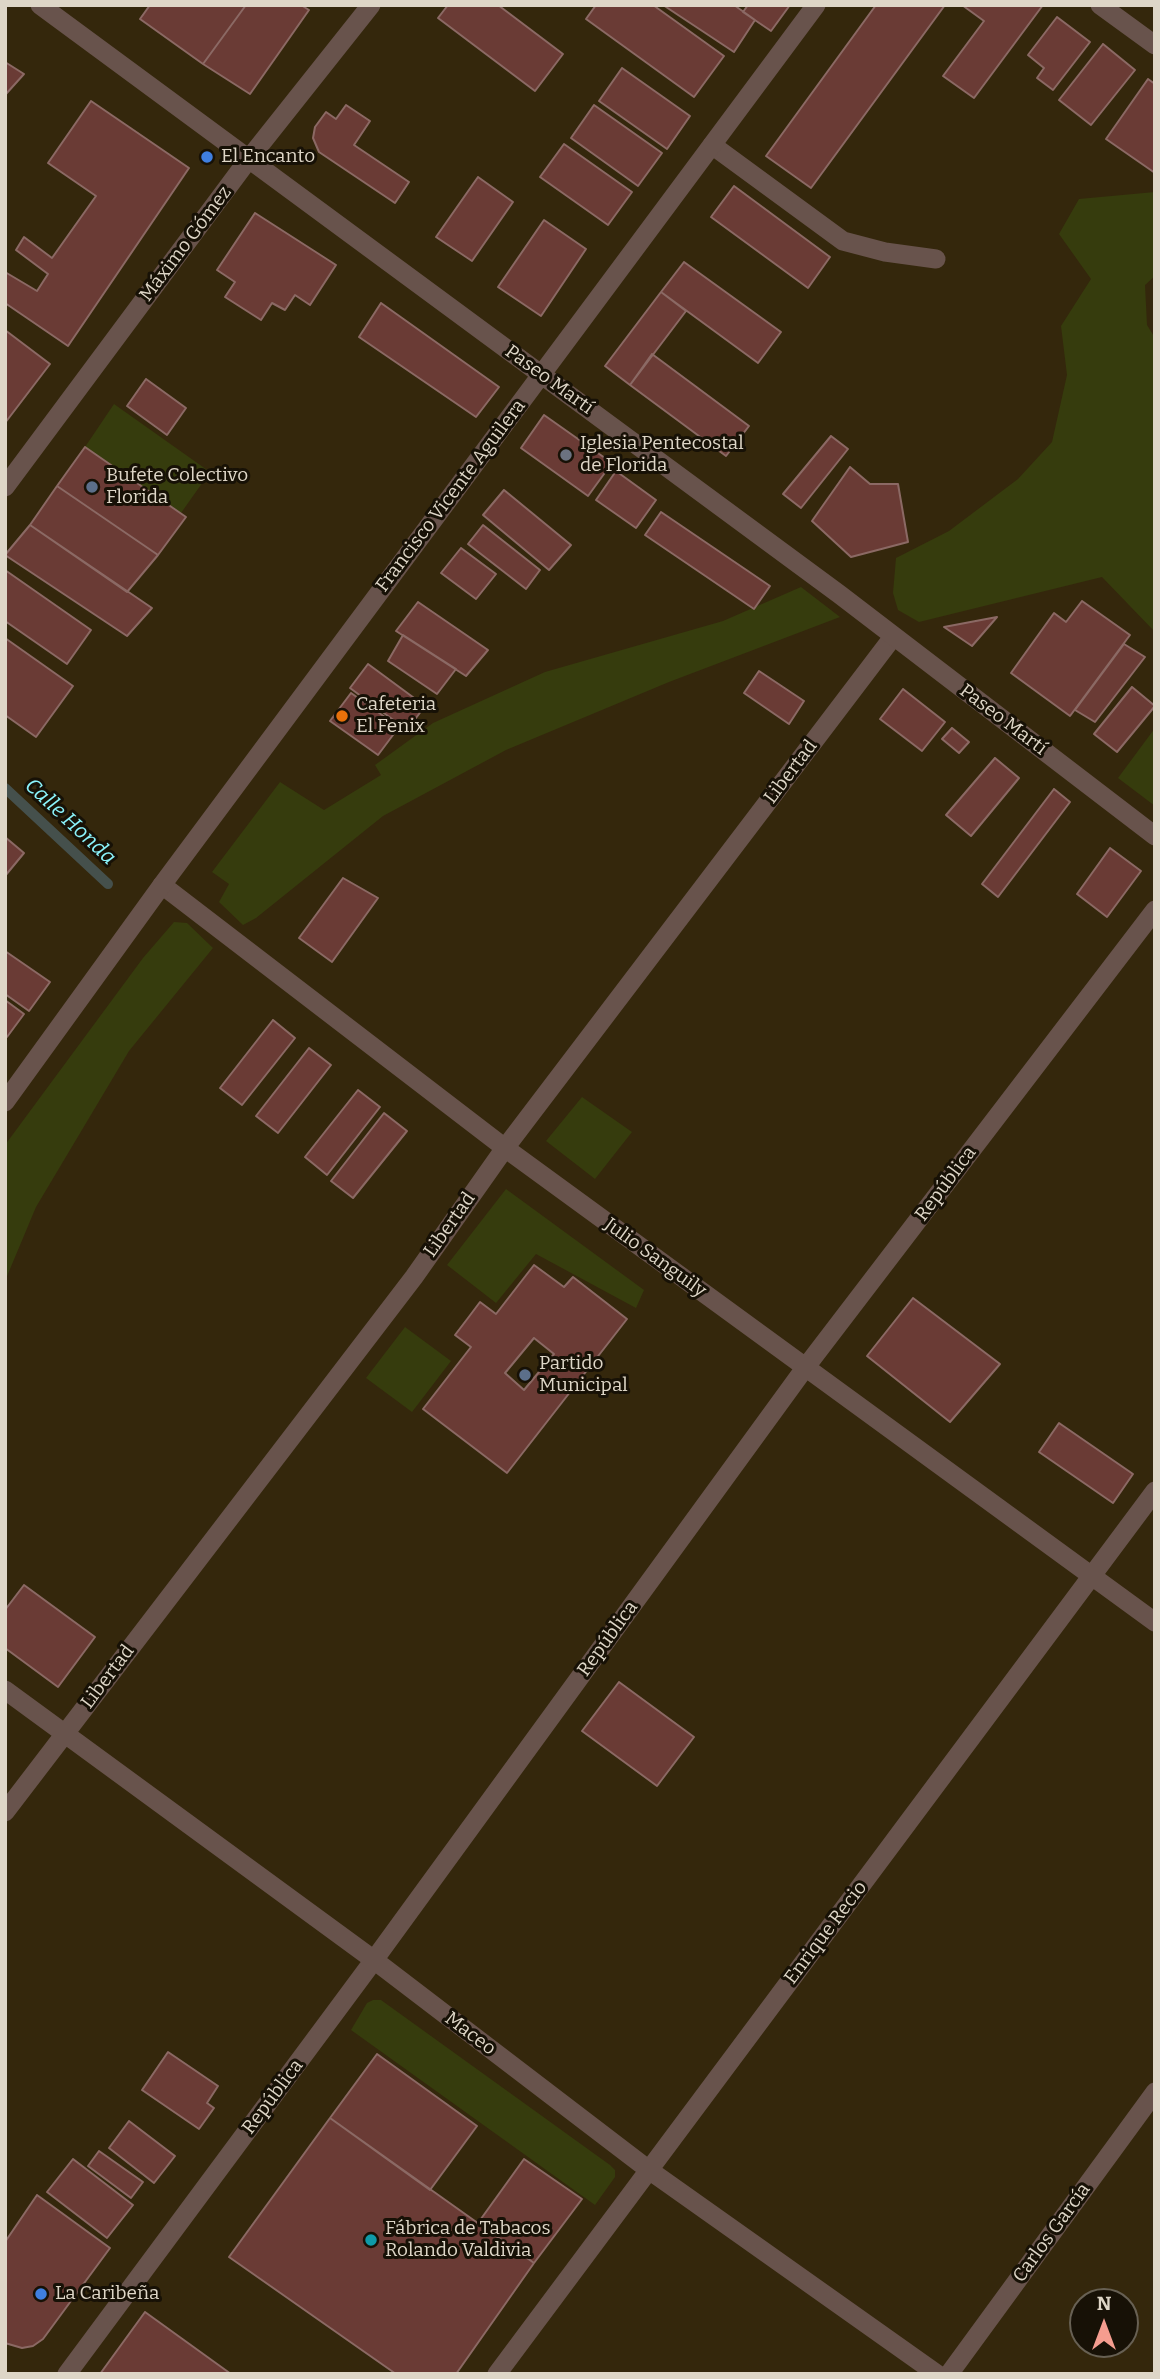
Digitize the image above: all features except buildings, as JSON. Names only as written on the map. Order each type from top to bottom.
[{"type":"street","name":"Paseo Martí","points":[[40,5],[839,594],[1155,836]]},
{"type":"street","name":"Máximo Gómez","points":[[5,487],[248,160],[371,5]]},
{"type":"street","name":"Francisco Vicente Aguilera","points":[[5,1102],[162,885],[816,5]]},
{"type":"street","points":[[1100,5],[1155,45]]},
{"type":"street","points":[[712,145],[843,241],[885,252],[936,259]]},
{"type":"street","name":"Libertad","points":[[5,1811],[414,1277],[505,1148],[893,637]]},
{"type":"street","name":"Julio Sanguily","points":[[162,885],[505,1148],[1155,1622]]},
{"type":"street","name":"República","points":[[67,2374],[374,1960],[806,1368],[1155,910]]},
{"type":"street","name":"Enrique Recio","points":[[497,2374],[1155,1491]]},
{"type":"street","name":"Maceo","points":[[5,1690],[374,1960],[649,2170],[937,2374]]},
{"type":"street","name":"Carlos García","points":[[949,2374],[1155,2092]]},
{"type":"green space","points":[[1155,192],[1155,276],[1145,285],[1147,325],[1155,338],[1155,632],[1102,577],[919,622],[898,610],[893,593],[896,558],[949,531],[1018,479],[1052,442],[1067,375],[1061,326],[1091,279],[1059,234],[1079,199]]},
{"type":"green space","points":[[114,404],[210,472],[181,513],[85,447]]},
{"type":"green space","points":[[801,587],[840,617],[669,682],[506,750],[383,816],[256,918],[243,925],[219,902],[229,884],[212,872],[280,782],[324,810],[381,775],[375,765],[433,723],[545,672],[723,621]]},
{"type":"green space","points":[[1155,728],[1155,806],[1118,778]]},
{"type":"green space","points":[[174,922],[187,923],[213,948],[129,1051],[36,1207],[5,1281],[5,1145],[143,958]]},
{"type":"green space","points":[[582,1097],[632,1132],[595,1179],[546,1141]]},
{"type":"green space","points":[[506,1189],[644,1290],[636,1308],[536,1254],[496,1303],[447,1265]]},
{"type":"green space","points":[[405,1327],[451,1361],[412,1412],[366,1378]]},
{"type":"green space","points":[[381,2000],[610,2165],[615,2170],[615,2177],[595,2205],[351,2030],[367,2003]]},
{"type":"waterway","name":"Calle Honda","points":[[5,788],[108,884]]},
{"type":"place","name":"El Encanto","points":[[207,157]]},
{"type":"place","name":"Iglesia Pentecostal de Florida","points":[[566,455]]},
{"type":"place","name":"Bufete Colectivo Florida","points":[[92,487]]},
{"type":"place","name":"Cafeteria El Fenix","points":[[342,716]]},
{"type":"place","name":"Partido Municipal","points":[[525,1375]]},
{"type":"place","name":"Fábrica de Tabacos Rolando Valdivia","points":[[371,2240]]},
{"type":"place","name":"La Caribeña","points":[[41,2294]]}]
